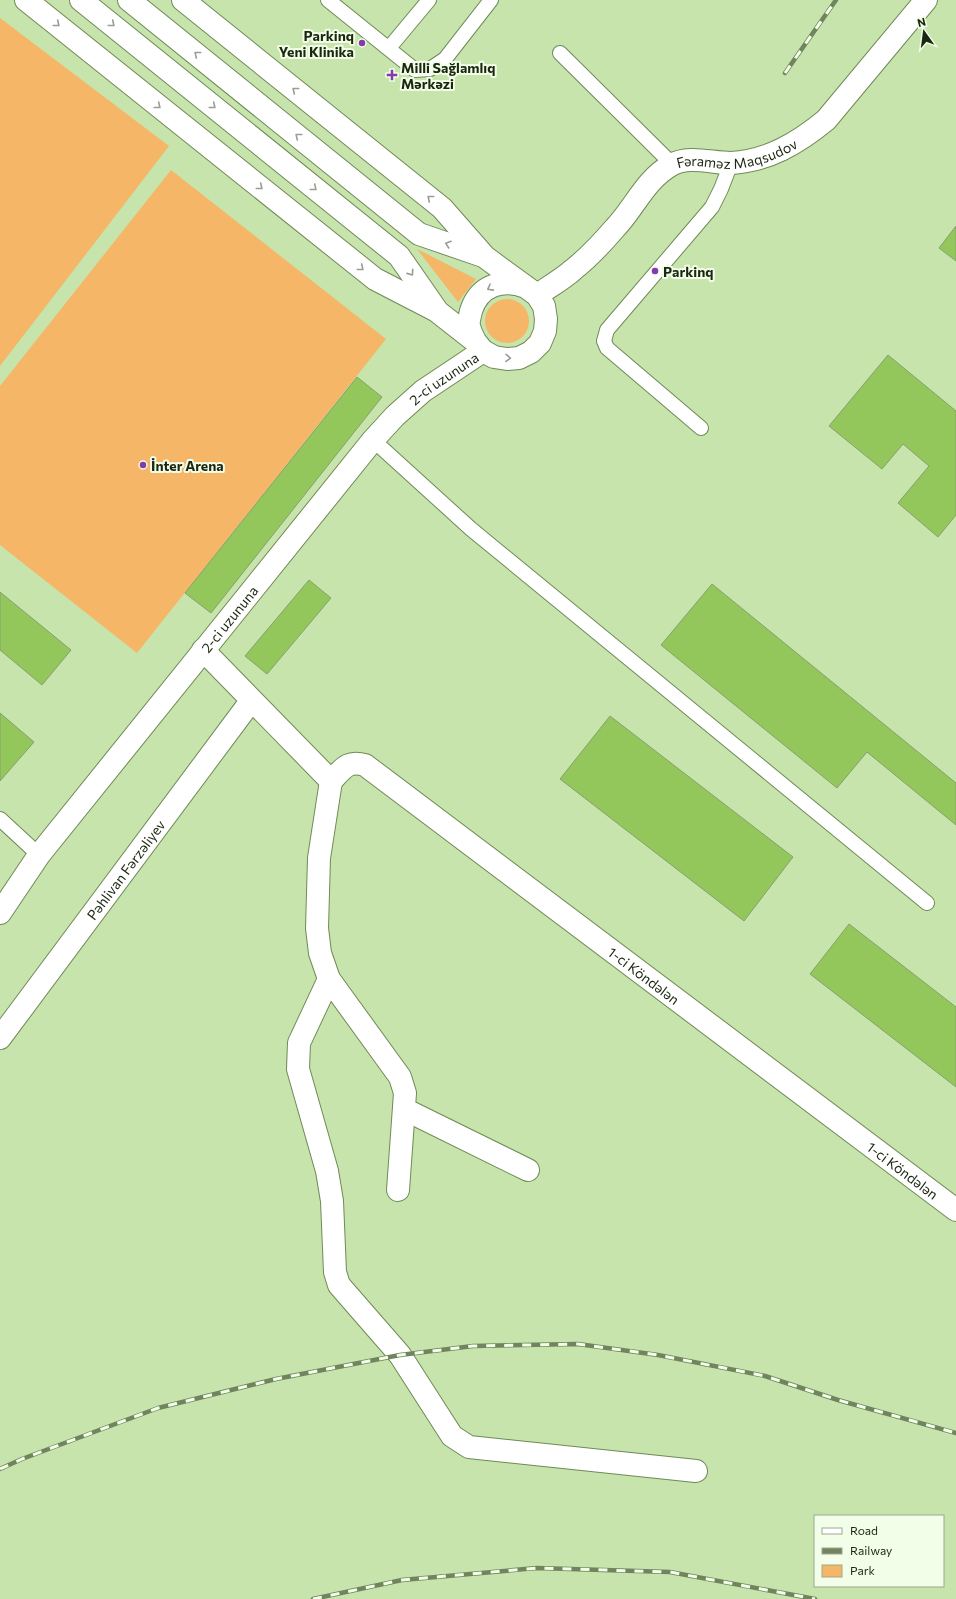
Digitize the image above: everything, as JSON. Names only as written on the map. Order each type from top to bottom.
[{"type":"street","points":[[26,0],[375,279],[438,312],[494,357],[507,359],[519,358],[531,352],[540,343],[545,331],[545,313],[532,291],[485,257],[442,208],[183,0]]},
{"type":"street","points":[[82,0],[398,256],[438,312]]},
{"type":"street","points":[[129,0],[419,234],[485,257]]},
{"type":"street","name":"Fəraməz Maqsudov","points":[[532,291],[574,270],[616,227],[653,178],[672,164],[693,160],[731,163],[762,158],[789,146],[826,120],[926,0]]},
{"type":"street","points":[[479,346],[469,327],[469,317],[473,304],[480,294],[490,286],[503,283],[515,283],[532,291]]},
{"type":"street","name":"2-ci uzununa","points":[[0,913],[39,855],[373,440],[395,416],[423,391],[479,346]]},
{"type":"street","points":[[203,650],[251,701],[331,781],[319,858],[317,928],[320,953],[329,979],[400,1077],[405,1093],[398,1190]]},
{"type":"street","name":"Pəhlivan Fərzəliyev","points":[[0,1038],[251,701]]},
{"type":"street","name":"1-ci Köndələn","points":[[331,781],[346,766],[355,763],[365,765],[956,1210]]},
{"type":"street","points":[[329,979],[299,1043],[298,1069],[327,1171],[332,1201],[335,1272],[339,1285],[400,1355],[452,1436],[469,1447],[696,1471]]},
{"type":"street","points":[[404,1109],[528,1170]]},
{"type":"lane","points":[[328,0],[415,70],[430,70],[445,59],[491,0]]},
{"type":"lane","points":[[389,48],[429,0]]},
{"type":"lane","points":[[560,53],[672,164]]},
{"type":"lane","points":[[701,428],[608,348],[604,341],[607,330],[712,207],[721,190],[731,163]]},
{"type":"lane","points":[[373,440],[471,529],[927,904]]},
{"type":"lane","points":[[0,819],[39,855]]},
{"type":"green space","points":[[0,18],[169,146],[0,366]]},
{"type":"green space","name":"İnter Arena","points":[[171,170],[386,339],[137,653],[0,545],[0,386]]},
{"type":"green space","points":[[417,249],[476,279],[458,302]]},
{"type":"green space","points":[[507,299],[519,303],[525,309],[529,321],[525,333],[519,339],[507,343],[495,339],[489,333],[485,321],[489,309],[495,303]]},
{"type":"building","points":[[956,226],[956,261],[939,248]]},
{"type":"building","points":[[888,355],[956,411],[956,515],[938,537],[898,503],[929,466],[903,444],[882,469],[829,426]]},
{"type":"building","points":[[357,377],[382,397],[211,613],[185,593]]},
{"type":"building","points":[[309,580],[331,598],[267,674],[245,656]]},
{"type":"building","points":[[712,584],[956,783],[956,825],[867,752],[837,788],[661,645]]},
{"type":"building","points":[[0,592],[71,650],[42,685],[0,650]]},
{"type":"building","points":[[0,713],[34,742],[0,781]]},
{"type":"building","points":[[610,716],[793,857],[744,921],[560,779]]},
{"type":"building","points":[[849,924],[956,1007],[956,1087],[810,974]]},
{"type":"railway","points":[[785,73],[836,0]]},
{"type":"railway","points":[[0,1469],[22,1459],[158,1408],[276,1379],[400,1355],[473,1346],[578,1344],[658,1355],[765,1376],[838,1400],[956,1433]]},
{"type":"railway","points":[[313,1599],[402,1580],[537,1568],[670,1572],[815,1599]]},
{"type":"place","name":"Parkinq Yeni Klinika","points":[[362,43]]},
{"type":"place","name":"Milli Sağlamlıq Mərkəzi","points":[[392,75]]},
{"type":"place","name":"Parkinq","points":[[655,271]]},
{"type":"place","name":"İnter Arena","points":[[143,465]]}]
